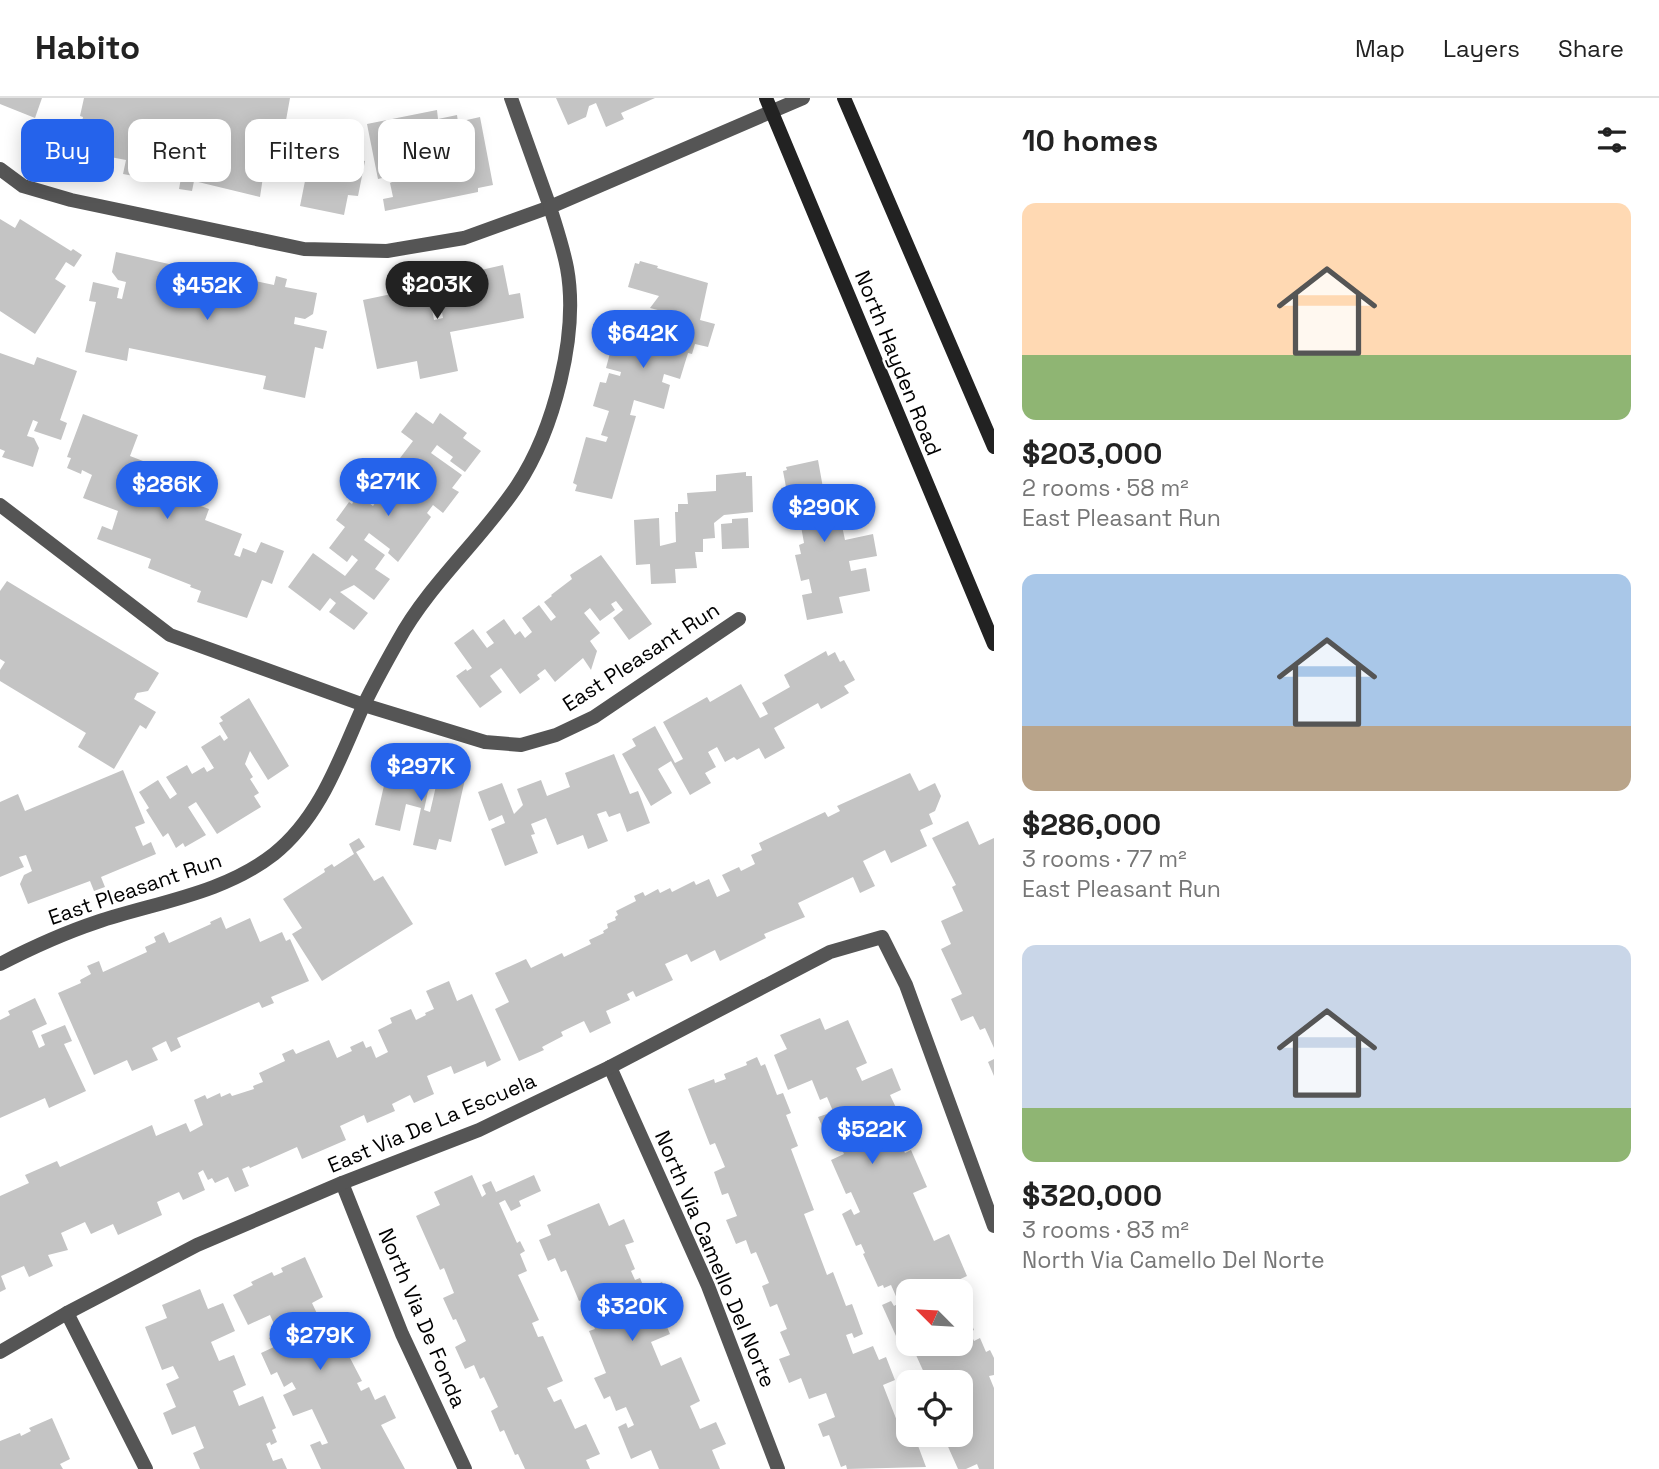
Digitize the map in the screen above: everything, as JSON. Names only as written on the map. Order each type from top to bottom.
[{"type":"main road","name":"North Hayden Road","points":[[766,98],[994,644]]},
{"type":"main road","points":[[844,98],[994,447]]},
{"type":"street","name":"East Pleasant Run","points":[[0,964],[30,948],[96,922],[188,896],[232,880],[273,854],[306,824],[327,787],[364,705],[399,638],[517,485],[537,448],[555,399],[568,346],[570,305],[567,268],[550,206],[510,98]]},
{"type":"street","points":[[0,169],[23,186],[71,200],[304,249],[387,251],[464,238],[550,206],[803,98]]},
{"type":"street","name":"East Pleasant Run","points":[[0,505],[170,635],[364,705],[485,743],[522,745],[556,735],[594,717],[739,619]]},
{"type":"street","name":"East Via De La Escuela","points":[[0,1352],[66,1313],[197,1245],[342,1183],[479,1130],[610,1067],[830,952],[882,937],[906,985],[994,1226]]},
{"type":"street","name":"North Via Camello Del Norte","points":[[610,1067],[708,1286],[778,1469]]},
{"type":"street","name":"North Via De Fonda","points":[[342,1183],[402,1334],[465,1469]]},
{"type":"street","points":[[66,1313],[146,1469]]},
{"type":"building","points":[[0,98],[42,98],[35,118],[0,104]]},
{"type":"building","points":[[84,98],[290,98],[286,119],[245,119],[245,182],[262,182],[260,197],[198,182],[231,182],[231,119],[128,119],[128,175],[123,174],[126,160],[114,158],[114,119],[83,119],[80,116]]},
{"type":"building","points":[[556,98],[655,98],[621,113],[624,119],[606,127],[596,103],[589,106],[586,117],[568,125]]},
{"type":"building","points":[[437,110],[438,119],[392,119]]},
{"type":"building","points":[[457,115],[458,119],[438,119]]},
{"type":"building","points":[[480,117],[493,185],[478,188],[478,192],[385,211],[383,199],[393,197],[390,183],[475,182],[475,119],[471,119]]},
{"type":"building","points":[[378,122],[378,179],[367,124]]},
{"type":"building","points":[[180,182],[194,182],[192,191],[179,189]]},
{"type":"building","points":[[305,182],[361,182],[358,196],[348,195],[344,215],[300,206]]},
{"type":"building","points":[[0,219],[15,228],[20,219],[82,255],[74,267],[66,262],[55,279],[66,286],[35,334],[0,311]]},
{"type":"building","points":[[116,252],[204,272],[198,303],[220,308],[224,290],[213,287],[216,273],[274,285],[276,276],[287,279],[285,287],[317,293],[313,314],[305,319],[295,317],[294,324],[327,331],[323,349],[315,347],[305,398],[263,389],[266,376],[129,348],[127,361],[85,352],[96,302],[89,301],[93,282],[119,288],[117,298],[122,299],[126,282],[118,280],[112,272]]},
{"type":"building","points":[[640,261],[708,283],[700,320],[715,324],[708,347],[695,344],[692,354],[688,353],[680,379],[664,374],[662,382],[670,385],[664,409],[634,400],[630,415],[636,416],[612,499],[575,491],[577,485],[573,483],[586,437],[606,442],[608,437],[601,435],[609,411],[593,406],[600,382],[606,383],[609,373],[620,376],[621,372],[606,368],[613,342],[624,346],[626,340],[642,344],[642,341],[628,337],[635,311],[675,322],[677,315],[650,308],[659,296],[628,287],[635,263],[639,264]]},
{"type":"building","points":[[503,265],[509,295],[520,293],[524,318],[450,332],[458,371],[420,379],[417,361],[377,369],[363,300],[425,287],[424,284],[436,281],[439,297],[430,299],[434,320],[443,318],[441,307],[465,302],[459,275]]},
{"type":"building","points":[[0,353],[34,365],[37,357],[77,371],[60,420],[67,423],[61,440],[34,431],[38,422],[33,420],[27,436],[34,438],[39,448],[33,467],[2,457],[5,451],[0,449]]},
{"type":"building","points":[[416,412],[433,424],[440,413],[467,433],[463,438],[481,451],[465,472],[450,461],[453,457],[437,445],[431,453],[462,475],[452,488],[459,492],[443,513],[433,505],[427,513],[431,517],[398,562],[388,553],[390,549],[369,533],[364,540],[385,555],[375,569],[390,579],[374,600],[354,585],[340,592],[368,613],[354,630],[329,612],[336,603],[330,598],[320,611],[288,587],[313,553],[345,576],[358,560],[352,555],[347,562],[329,548],[345,527],[336,520],[349,502],[352,504],[358,495],[373,506],[380,496],[365,485],[378,468],[394,480],[396,476],[414,489],[426,474],[421,471],[417,477],[397,462],[413,441],[401,432]]},
{"type":"building","points":[[83,414],[138,435],[130,456],[195,481],[187,501],[209,509],[205,520],[242,534],[234,555],[240,557],[243,548],[256,553],[261,542],[284,551],[272,584],[262,580],[247,618],[197,602],[201,591],[148,568],[151,559],[97,539],[102,526],[112,530],[118,511],[83,498],[92,475],[82,470],[81,474],[67,468],[71,458],[67,457]]},
{"type":"building","points":[[818,460],[827,510],[838,507],[845,540],[873,534],[877,556],[849,561],[851,571],[866,568],[870,591],[839,597],[843,613],[807,620],[802,595],[812,593],[809,579],[801,581],[795,555],[801,554],[799,545],[804,543],[799,515],[787,517],[781,488],[786,487],[783,471],[787,470],[786,467]]},
{"type":"building","points":[[746,472],[746,476],[752,476],[753,512],[724,515],[714,523],[715,538],[703,539],[703,552],[695,552],[697,568],[675,569],[676,583],[651,584],[650,564],[636,565],[634,520],[659,518],[660,546],[676,542],[675,512],[678,512],[678,504],[688,504],[687,493],[716,491],[716,475]]},
{"type":"building","points":[[748,518],[749,548],[722,549],[721,524],[732,523],[732,519]]},
{"type":"building","points":[[601,555],[652,624],[629,640],[613,618],[623,610],[616,601],[611,604],[615,610],[600,621],[590,608],[584,613],[600,633],[590,641],[597,651],[591,670],[583,658],[555,682],[545,669],[537,675],[540,679],[520,694],[501,668],[490,676],[502,692],[480,708],[456,676],[472,668],[454,643],[473,629],[487,648],[494,643],[486,632],[504,619],[515,635],[520,631],[525,638],[532,632],[522,618],[539,605],[551,621],[556,617],[544,602],[572,579],[570,575]]},
{"type":"building","points":[[7,581],[159,673],[148,691],[137,693],[134,699],[156,712],[146,729],[140,725],[114,769],[78,747],[86,733],[0,681],[0,670],[5,662],[0,659],[0,591]]},
{"type":"building","points":[[826,651],[828,656],[835,652],[840,662],[844,660],[855,680],[844,686],[849,693],[821,709],[818,703],[774,728],[785,748],[765,759],[759,748],[737,760],[734,757],[725,762],[717,747],[708,752],[716,767],[705,773],[711,783],[690,795],[671,761],[658,769],[672,793],[651,806],[622,754],[636,746],[632,739],[655,726],[675,763],[683,759],[663,722],[707,697],[710,702],[741,684],[760,718],[768,714],[762,703],[790,687],[784,675]]},
{"type":"building","points":[[249,698],[289,766],[268,780],[250,751],[245,764],[259,793],[254,796],[261,807],[217,834],[196,802],[188,807],[206,835],[185,847],[183,843],[176,848],[168,833],[163,837],[146,810],[149,808],[139,792],[158,780],[170,799],[177,794],[166,777],[187,765],[192,774],[204,767],[207,772],[214,768],[201,747],[220,735],[224,741],[228,738],[219,723],[223,721],[220,717]]},
{"type":"building","points":[[614,754],[630,794],[638,791],[650,823],[627,832],[620,813],[609,817],[606,811],[597,814],[608,841],[588,849],[583,835],[557,845],[546,818],[531,824],[535,834],[531,835],[538,853],[505,866],[491,829],[505,823],[502,815],[489,821],[478,792],[502,783],[514,814],[523,805],[517,789],[541,780],[547,796],[570,787],[565,773]]},
{"type":"building","points":[[406,762],[433,768],[424,810],[430,812],[439,773],[465,779],[451,842],[439,839],[436,850],[413,845],[421,808],[406,804],[400,831],[375,825],[388,768],[404,772]]},
{"type":"building","points":[[123,770],[145,823],[135,827],[143,846],[151,842],[156,854],[101,877],[105,887],[94,891],[90,881],[28,904],[20,884],[24,875],[32,871],[26,855],[19,857],[24,867],[0,877],[0,802],[18,794],[25,811]]},
{"type":"building","points":[[910,773],[919,791],[935,783],[941,796],[935,811],[929,814],[933,824],[920,830],[927,846],[891,863],[885,850],[863,861],[875,886],[860,893],[853,877],[798,903],[805,917],[764,934],[766,938],[720,961],[715,950],[691,962],[687,954],[665,964],[673,980],[636,997],[633,991],[627,994],[630,1000],[606,1011],[611,1023],[590,1033],[584,1021],[561,1032],[563,1036],[542,1047],[544,1050],[519,1061],[495,1009],[509,1002],[495,973],[526,959],[531,968],[562,953],[564,957],[591,944],[589,940],[604,933],[608,928],[607,924],[616,920],[616,911],[636,901],[634,896],[643,892],[645,896],[658,889],[660,893],[670,888],[672,892],[694,881],[696,885],[709,879],[717,897],[730,891],[722,875],[739,867],[741,871],[755,864],[751,855],[762,850],[759,843],[825,812],[828,817],[840,811],[837,806]]},
{"type":"building","points":[[968,821],[979,845],[994,838],[994,1048],[985,1028],[980,1030],[973,1016],[961,1021],[951,999],[962,994],[941,949],[951,944],[941,921],[963,911],[952,887],[956,885],[932,838]]},
{"type":"building","points":[[359,838],[365,847],[356,852],[374,881],[383,876],[413,924],[322,981],[292,934],[302,928],[283,899],[325,872],[324,869],[332,864],[334,867],[354,854],[349,844]]},
{"type":"building","points":[[221,917],[226,929],[250,918],[260,942],[282,932],[286,941],[290,939],[309,981],[271,997],[274,1003],[262,1008],[259,1002],[177,1038],[181,1047],[171,1052],[166,1041],[152,1048],[158,1060],[132,1071],[127,1060],[94,1075],[58,993],[81,983],[80,980],[91,974],[87,966],[99,961],[103,972],[147,952],[145,947],[156,942],[154,937],[164,932],[169,943]]},
{"type":"building","points":[[449,981],[457,1001],[472,994],[501,1060],[487,1067],[485,1061],[454,1074],[451,1066],[427,1076],[434,1094],[414,1103],[410,1095],[392,1104],[395,1111],[367,1123],[364,1115],[340,1126],[346,1140],[302,1159],[297,1147],[242,1169],[249,1186],[235,1192],[228,1177],[215,1183],[212,1178],[208,1180],[203,1170],[198,1173],[205,1190],[183,1200],[179,1192],[157,1202],[162,1215],[118,1235],[113,1224],[91,1234],[85,1222],[61,1233],[68,1250],[48,1255],[53,1266],[29,1277],[24,1266],[1,1276],[6,1289],[0,1292],[0,1196],[29,1183],[25,1175],[57,1161],[60,1167],[152,1125],[156,1136],[186,1123],[190,1132],[203,1125],[194,1100],[205,1095],[207,1099],[220,1093],[221,1097],[230,1093],[232,1096],[254,1089],[253,1086],[263,1082],[259,1073],[285,1061],[282,1054],[293,1049],[296,1054],[329,1040],[337,1058],[352,1051],[350,1047],[363,1041],[366,1048],[371,1046],[376,1058],[388,1052],[378,1030],[392,1023],[390,1018],[411,1009],[416,1020],[426,1015],[425,1013],[434,1009],[426,991]]},
{"type":"building","points":[[35,998],[47,1024],[32,1031],[39,1048],[45,1045],[41,1035],[65,1025],[72,1041],[64,1044],[86,1091],[49,1108],[45,1098],[0,1118],[0,1020],[10,1015],[8,1011]]},
{"type":"building","points":[[820,1018],[825,1030],[848,1020],[867,1063],[856,1068],[862,1081],[892,1068],[901,1090],[890,1095],[901,1118],[891,1123],[905,1153],[911,1150],[927,1187],[913,1193],[934,1241],[949,1234],[967,1276],[960,1279],[896,1279],[896,1296],[891,1285],[878,1287],[861,1244],[856,1246],[842,1214],[851,1209],[854,1215],[860,1212],[851,1192],[846,1194],[831,1160],[844,1154],[840,1145],[832,1148],[818,1117],[827,1114],[829,1119],[835,1116],[827,1097],[820,1100],[812,1080],[788,1090],[774,1055],[787,1049],[780,1035]]},
{"type":"building","points":[[757,1057],[761,1066],[765,1064],[777,1095],[783,1093],[791,1113],[786,1115],[798,1146],[791,1149],[814,1210],[804,1214],[827,1275],[833,1272],[846,1306],[852,1304],[863,1334],[854,1338],[852,1333],[846,1335],[853,1354],[873,1346],[879,1360],[886,1357],[895,1380],[883,1385],[896,1418],[896,1447],[918,1447],[926,1467],[841,1467],[829,1435],[823,1437],[818,1424],[835,1417],[826,1393],[809,1399],[801,1378],[789,1383],[779,1359],[790,1355],[780,1332],[787,1329],[777,1304],[770,1307],[762,1286],[769,1283],[756,1252],[751,1254],[746,1240],[736,1244],[726,1220],[737,1216],[728,1193],[722,1195],[714,1172],[725,1167],[715,1143],[710,1145],[688,1089],[714,1079],[715,1083],[726,1079],[724,1074],[747,1065],[746,1062]]},
{"type":"building","points":[[994,1059],[994,1076],[988,1062]]},
{"type":"building","points":[[472,1175],[482,1197],[486,1194],[482,1185],[491,1181],[496,1192],[534,1175],[541,1191],[519,1201],[521,1206],[511,1211],[505,1200],[499,1203],[517,1243],[520,1241],[525,1251],[520,1254],[527,1271],[518,1275],[539,1320],[532,1323],[538,1337],[543,1336],[563,1381],[547,1388],[554,1402],[561,1399],[575,1429],[586,1424],[600,1454],[586,1460],[590,1469],[525,1469],[518,1454],[515,1455],[504,1430],[500,1432],[491,1411],[498,1407],[484,1377],[480,1379],[474,1365],[465,1369],[455,1347],[466,1341],[443,1298],[454,1293],[444,1268],[440,1270],[416,1216],[440,1205],[434,1192]]},
{"type":"building","points":[[599,1203],[609,1226],[624,1219],[634,1242],[625,1245],[635,1269],[631,1271],[635,1280],[640,1278],[645,1290],[662,1282],[672,1305],[660,1310],[670,1334],[651,1342],[661,1366],[681,1357],[700,1401],[690,1406],[700,1429],[716,1422],[726,1444],[712,1450],[720,1469],[659,1469],[651,1450],[631,1459],[618,1427],[626,1423],[628,1428],[634,1425],[626,1407],[616,1411],[610,1396],[604,1399],[594,1378],[606,1373],[589,1331],[595,1329],[589,1315],[593,1313],[587,1298],[579,1301],[566,1270],[561,1272],[555,1258],[548,1261],[539,1240],[551,1235],[547,1225]]},
{"type":"building","points":[[305,1257],[323,1297],[312,1303],[330,1341],[344,1334],[355,1356],[350,1358],[362,1381],[357,1383],[361,1391],[369,1387],[375,1400],[385,1395],[396,1418],[381,1425],[405,1469],[321,1469],[310,1445],[320,1441],[322,1445],[328,1443],[312,1409],[293,1416],[283,1395],[296,1389],[292,1382],[284,1387],[277,1372],[271,1375],[261,1353],[274,1347],[269,1338],[278,1333],[270,1315],[248,1325],[233,1295],[253,1285],[251,1282],[272,1272],[274,1276],[283,1272],[281,1268]]},
{"type":"building","points":[[200,1289],[208,1309],[223,1303],[235,1331],[211,1342],[219,1361],[234,1355],[246,1385],[233,1391],[239,1406],[263,1396],[276,1428],[272,1430],[277,1442],[266,1444],[273,1461],[282,1458],[287,1469],[200,1469],[193,1453],[204,1448],[195,1426],[172,1435],[163,1413],[176,1407],[166,1384],[179,1378],[173,1366],[162,1370],[145,1327],[167,1318],[162,1305]]},
{"type":"building","points":[[891,1301],[894,1306],[896,1305],[896,1336],[882,1305]]},
{"type":"building","points":[[980,1338],[986,1352],[990,1350],[994,1358],[994,1375],[989,1376],[994,1388],[994,1469],[979,1469],[977,1464],[958,1469],[948,1447],[973,1447],[973,1370],[923,1370],[916,1356],[973,1356],[973,1339],[974,1341]]},
{"type":"building","points":[[52,1418],[70,1459],[60,1464],[63,1469],[0,1469],[0,1441],[20,1433],[21,1436],[31,1431],[29,1428]]}]
